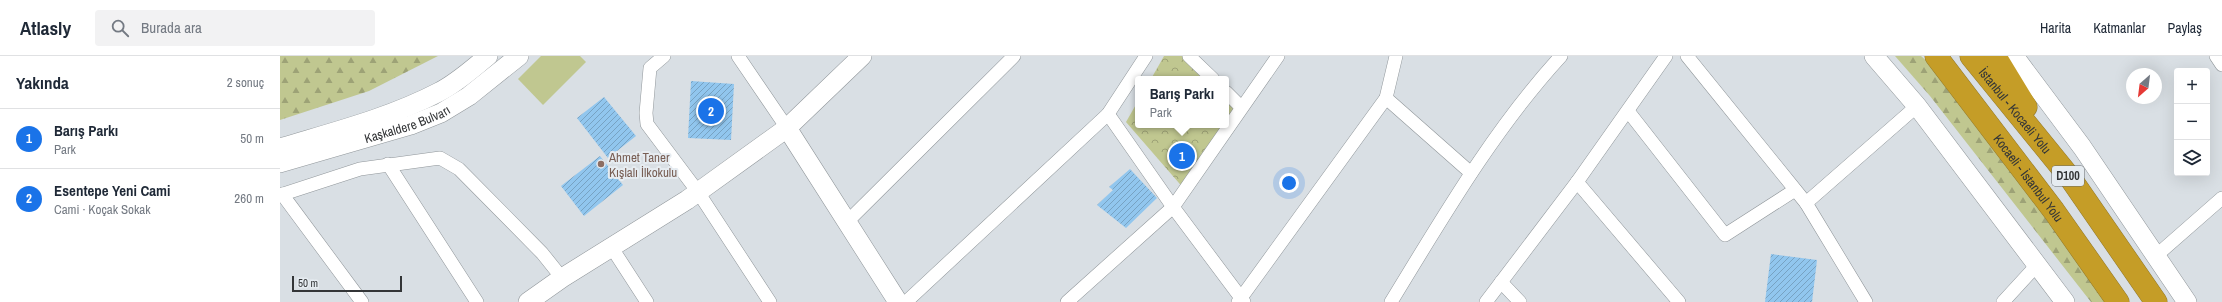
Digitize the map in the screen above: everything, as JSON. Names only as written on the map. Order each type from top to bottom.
[{"type":"highway","name":"İstanbul - Kocaeli Yolu","points":[[1971,56],[2071,179],[2156,302]]},
{"type":"highway","points":[[1996,56],[2071,179]]},
{"type":"highway","name":"Kocaeli - İstanbul Yolu","points":[[1938,60],[2054,211],[2118,302]]},
{"type":"main road","name":"Kaşkaldere Bulvarı","points":[[280,148],[410,106],[440,92],[465,75],[488,56]]},
{"type":"main road","name":"Kaşkaldere Bulvarı","points":[[280,163],[411,125],[441,113],[469,96],[519,56]]},
{"type":"main road","points":[[528,302],[562,278],[612,248],[698,192],[787,128],[862,56]]},
{"type":"main road","points":[[1874,56],[1917,106],[2065,302]]},
{"type":"main road","points":[[2014,56],[2082,147],[2188,302]]},
{"type":"main road","points":[[787,128],[898,302]]},
{"type":"street","points":[[664,56],[650,68],[646,113],[647,124],[698,192],[770,302]]},
{"type":"street","points":[[738,56],[787,128]]},
{"type":"street","points":[[847,222],[1014,56]]},
{"type":"street","points":[[906,302],[1108,114],[1146,56]]},
{"type":"street","points":[[1189,56],[1210,76]]},
{"type":"street","points":[[1229,125],[1278,56]]},
{"type":"street","points":[[1108,114],[1241,301],[1386,98],[1396,56]]},
{"type":"street","points":[[1391,302],[1471,173],[1546,73],[1561,56]]},
{"type":"street","points":[[1486,302],[1577,182],[1666,56]]},
{"type":"street","points":[[1687,56],[1806,203],[1866,302]]},
{"type":"street","points":[[2216,56],[2222,65]]},
{"type":"street","points":[[1229,95],[1241,107]]},
{"type":"street","points":[[1386,98],[1471,173]]},
{"type":"street","points":[[1806,203],[1917,106]]},
{"type":"street","points":[[1628,111],[1725,235],[1795,190]]},
{"type":"street","points":[[1067,302],[1173,207],[1227,128]]},
{"type":"street","points":[[362,302],[281,195],[360,169],[388,164],[434,159],[448,161],[459,169],[517,226],[542,253],[562,278]]},
{"type":"street","points":[[388,164],[477,302]]},
{"type":"street","points":[[1577,182],[1679,302]]},
{"type":"street","points":[[2157,255],[2222,198]]},
{"type":"street","points":[[612,248],[647,302]]},
{"type":"street","points":[[2003,302],[2037,265]]},
{"type":"street","points":[[1501,282],[1520,302]]},
{"type":"green space","points":[[280,56],[438,56],[369,91],[280,120]]},
{"type":"green space","points":[[541,56],[580,56],[586,62],[543,105],[518,79]]},
{"type":"green space","points":[[1164,56],[1182,56],[1202,76],[1153,76]]},
{"type":"green space","points":[[1895,56],[1921,56],[1942,75],[2112,302],[2091,302],[1930,96]]},
{"type":"green space","points":[[1229,103],[1238,112],[1229,125]]},
{"type":"green space","points":[[1135,106],[1135,128],[1227,128],[1185,190],[1126,122]]},
{"type":"building","points":[[691,81],[734,84],[731,140],[688,138]]},
{"type":"building","points":[[604,97],[636,136],[608,158],[577,118]]},
{"type":"building","points":[[600,156],[623,185],[584,216],[561,186]]},
{"type":"building","points":[[1130,169],[1157,198],[1126,228],[1097,205],[1113,190],[1109,187]]},
{"type":"building","points":[[1771,254],[1817,260],[1812,302],[1765,302]]},
{"type":"place","name":"Esentepe Yeni Cami","points":[[711,111]]},
{"type":"place","name":"Barış Parkı","points":[[1182,156]]},
{"type":"place","name":"Ahmet Taner Kışlalı İlkokulu","points":[[601,164]]}]
